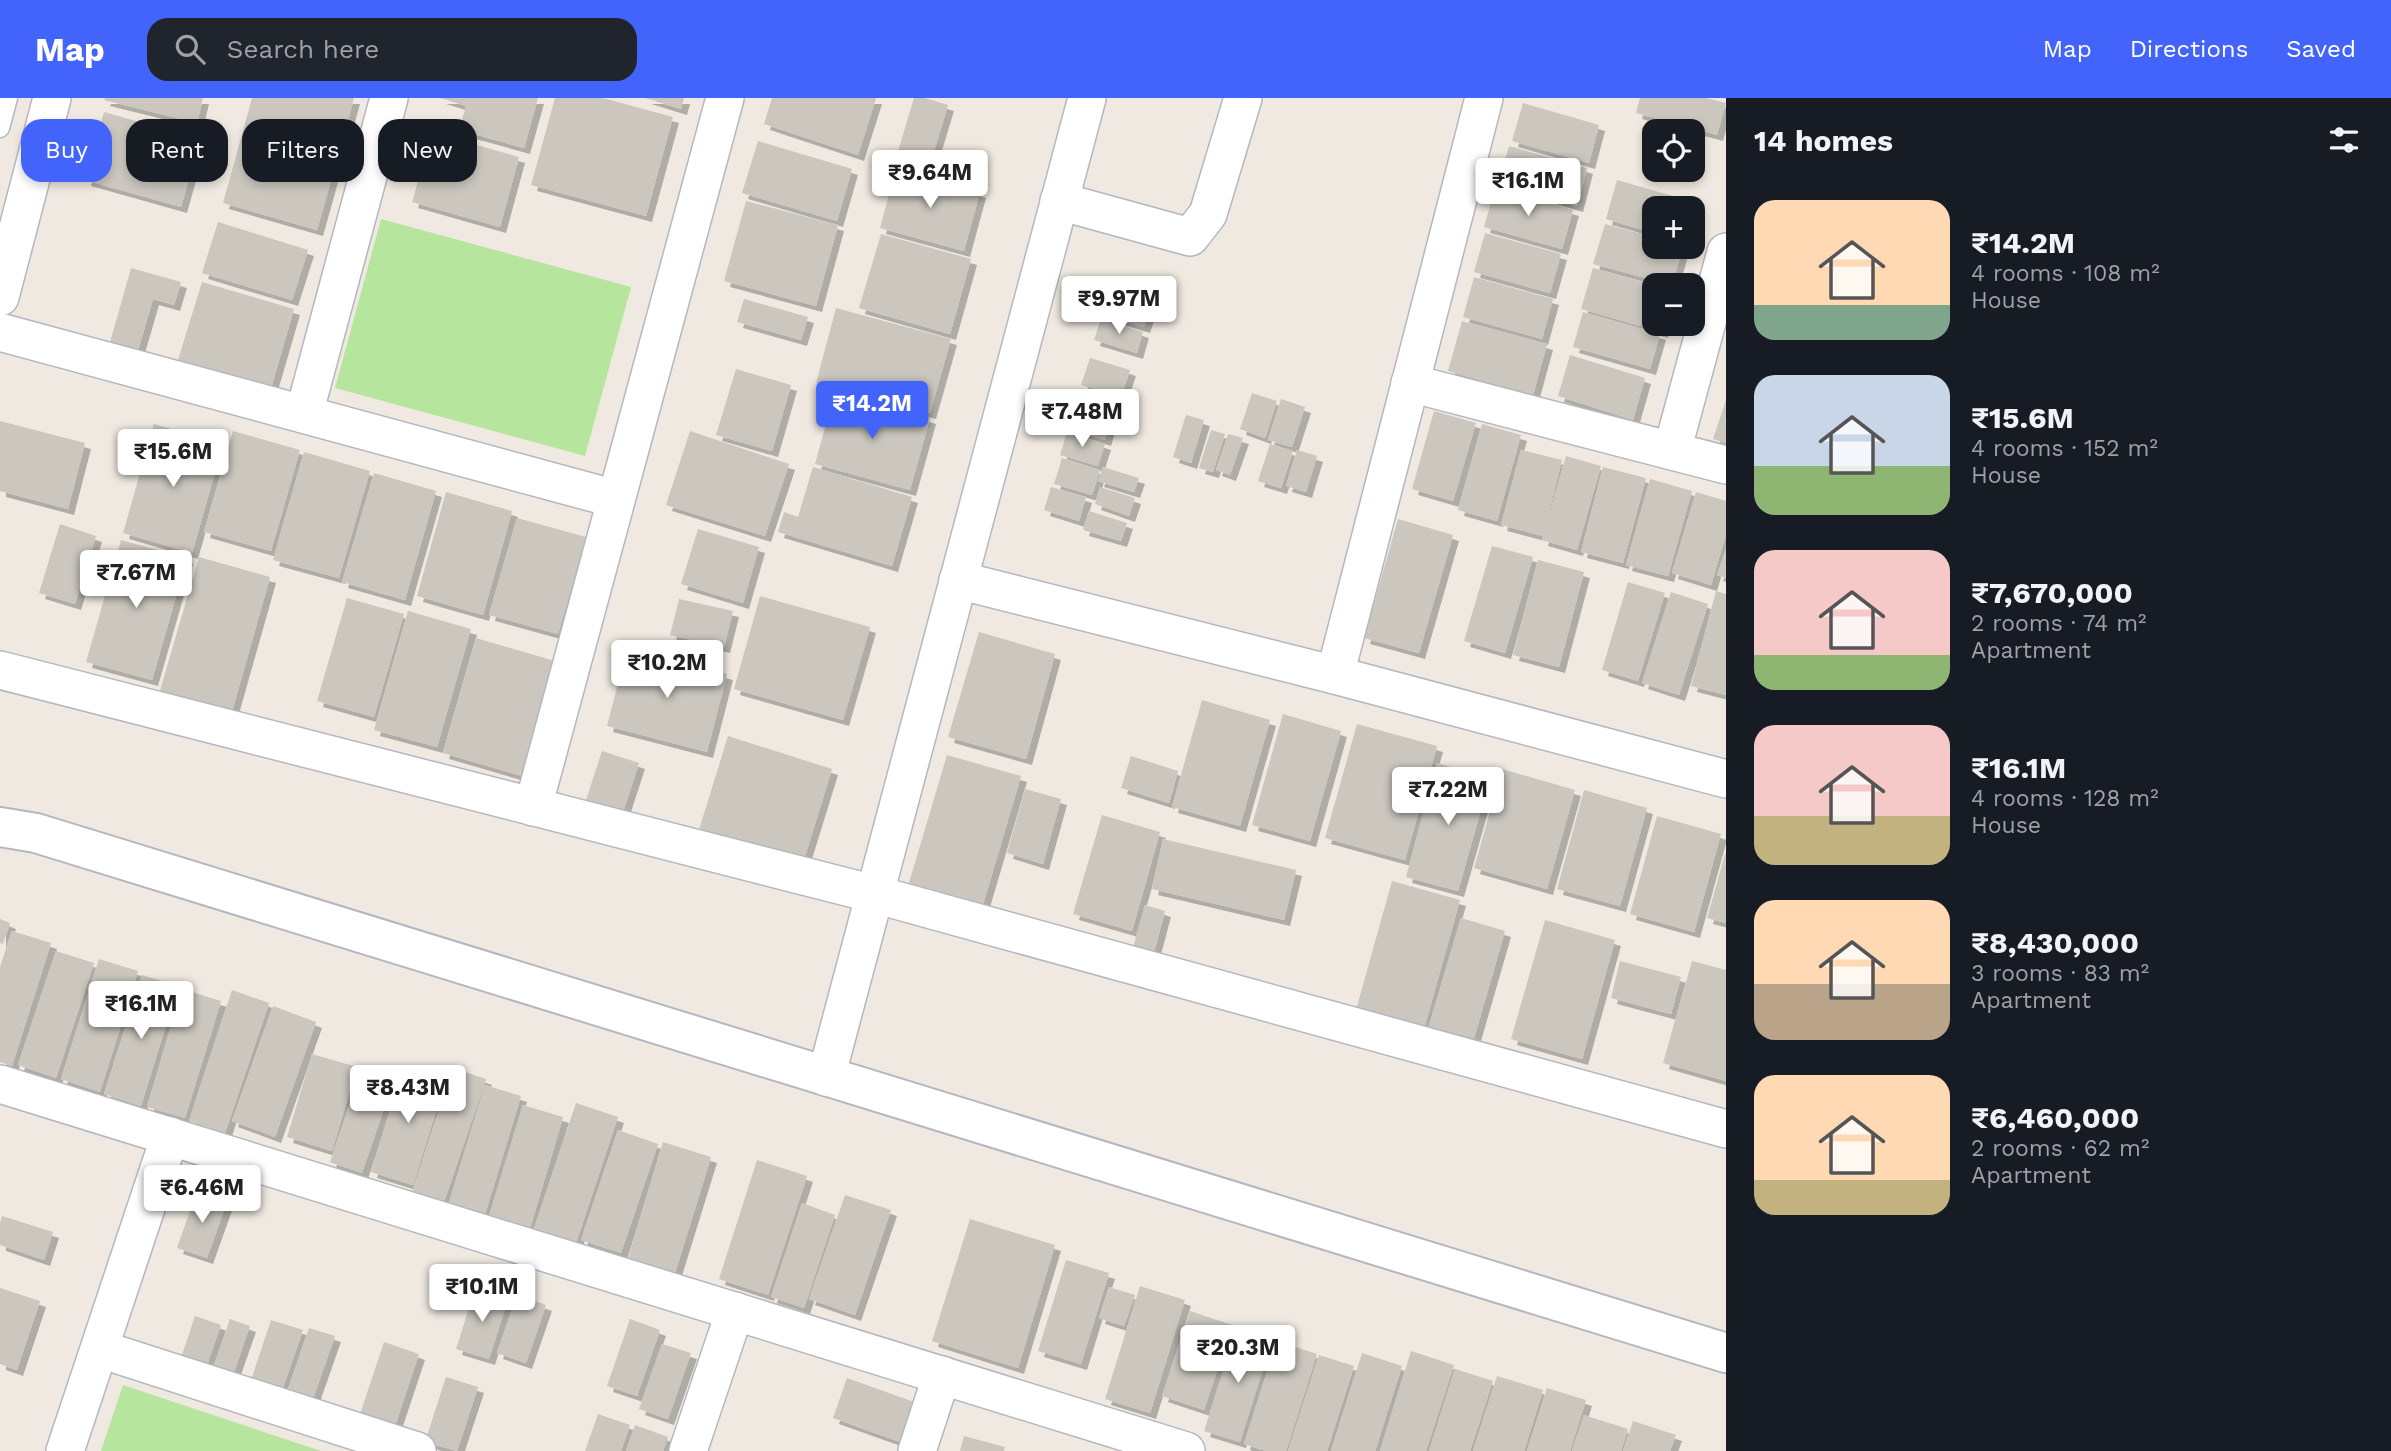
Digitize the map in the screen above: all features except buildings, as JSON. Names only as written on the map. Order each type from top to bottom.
[{"type":"street","points":[[0,297],[52,98]]},
{"type":"street","points":[[304,414],[389,98]]},
{"type":"street","points":[[533,807],[725,98]]},
{"type":"street","points":[[825,1077],[1087,98]]},
{"type":"street","points":[[1059,201],[1191,237],[1208,214],[1243,98]]},
{"type":"street","points":[[1335,675],[1484,98]]},
{"type":"street","points":[[1672,451],[1726,252]]},
{"type":"street","points":[[0,332],[616,499]]},
{"type":"street","points":[[1410,383],[1726,465]]},
{"type":"street","points":[[958,580],[1335,675],[1726,779]]},
{"type":"street","points":[[0,670],[874,894],[1726,1129]]},
{"type":"street","points":[[0,827],[50,837],[825,1077],[1722,1347]]},
{"type":"street","points":[[0,1084],[1186,1451]]},
{"type":"street","points":[[65,1451],[170,1136]]},
{"type":"street","points":[[688,1451],[735,1311]]},
{"type":"street","points":[[100,1349],[417,1451]]},
{"type":"street","points":[[917,1451],[942,1375]]},
{"type":"lane","points":[[0,128],[8,98]]},
{"type":"green space","points":[[381,219],[631,287],[585,456],[335,388]]},
{"type":"green space","points":[[123,1385],[321,1451],[101,1451]]}]
